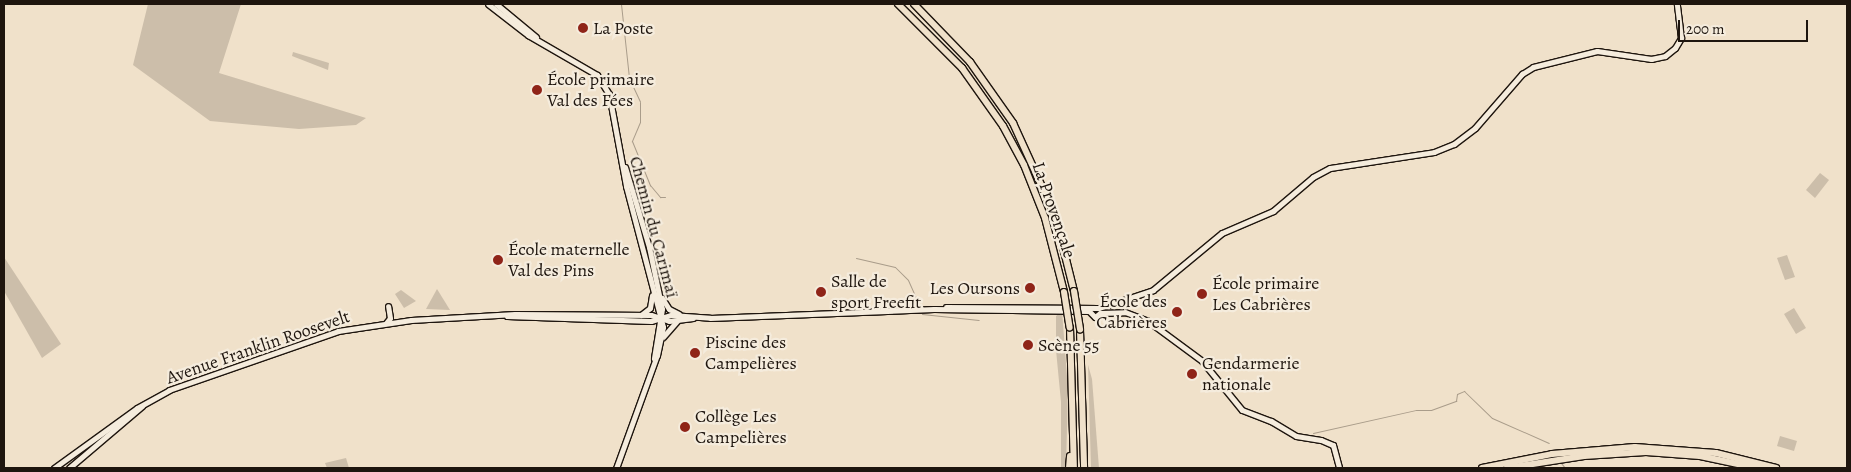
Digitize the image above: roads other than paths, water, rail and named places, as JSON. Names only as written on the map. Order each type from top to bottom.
[{"type":"highway","name":"La Provençale","points":[[898,4],[962,68],[1003,126],[1045,218],[1064,292],[1070,328],[1074,468]]},
{"type":"highway","name":"La Provençale","points":[[914,4],[970,62],[1013,123],[1055,215],[1074,291],[1080,330],[1084,468]]},
{"type":"highway","points":[[1070,468],[1074,432]]},
{"type":"highway","points":[[1482,468],[1575,451],[1641,447],[1716,453],[1776,468]]},
{"type":"highway","points":[[1507,468],[1584,456],[1646,452],[1700,456],[1757,468]]},
{"type":"main road","name":"Chemin du Carimaï","points":[[488,4],[538,39],[589,70],[603,82],[609,94],[619,150],[661,318]]},
{"type":"main road","name":"Chemin du Carimaï","points":[[496,4],[538,39]]},
{"type":"main road","points":[[1339,468],[1333,445],[1321,440],[1296,436],[1271,421],[1242,410],[1202,361],[1148,321],[1125,312],[1099,310],[1090,309],[1093,317],[1099,310],[1153,290],[1222,233],[1273,211],[1321,172],[1342,164],[1437,151],[1454,144],[1475,128],[1533,67],[1597,51],[1651,59],[1665,56],[1676,48],[1681,38],[1677,4]]},
{"type":"main road","name":"Chemin du Carimaï","points":[[619,150],[631,181],[659,292],[661,318]]},
{"type":"main road","points":[[652,288],[650,308],[642,318],[659,332]]},
{"type":"main road","points":[[616,468],[654,358],[668,327],[680,318],[668,309],[659,292]]},
{"type":"main road","points":[[386,323],[390,318],[388,306]]},
{"type":"main road","name":"Avenue Franklin Roosevelt","points":[[58,467],[142,406],[174,388],[318,338],[386,323],[447,317],[694,318],[934,309],[1090,309]]},
{"type":"main road","points":[[654,358],[661,318]]},
{"type":"main road","points":[[661,318],[661,342]]},
{"type":"main road","name":"Avenue Franklin Roosevelt","points":[[69,468],[142,406]]},
{"type":"waterway","points":[[621,4],[629,78],[640,102],[640,122],[632,141],[650,185],[660,197],[665,197]]},
{"type":"waterway","points":[[856,258],[895,267],[908,280],[919,305]]},
{"type":"waterway","points":[[922,314],[979,320]]},
{"type":"waterway","points":[[1313,433],[1416,410],[1431,410],[1456,401],[1457,394],[1464,391],[1492,418],[1549,443]]},
{"type":"waterway","points":[[1561,463],[1565,468]]},
{"type":"place","name":"La Poste","points":[[583,28]]},
{"type":"place","name":"École primaire Val des Fées","points":[[537,90]]},
{"type":"place","name":"École maternelle Val des Pins","points":[[498,260]]},
{"type":"place","name":"Les Oursons","points":[[1030,288]]},
{"type":"place","name":"Salle de sport Freefit","points":[[821,292]]},
{"type":"place","name":"École primaire Les Cabrières","points":[[1202,294]]},
{"type":"place","name":"École des Cabrières","points":[[1177,312]]},
{"type":"place","name":"Scène 55","points":[[1028,345]]},
{"type":"place","name":"Piscine des Campelières","points":[[695,353]]},
{"type":"place","name":"Gendarmerie nationale","points":[[1192,374]]},
{"type":"place","name":"Collège Les Campelières","points":[[685,427]]}]
